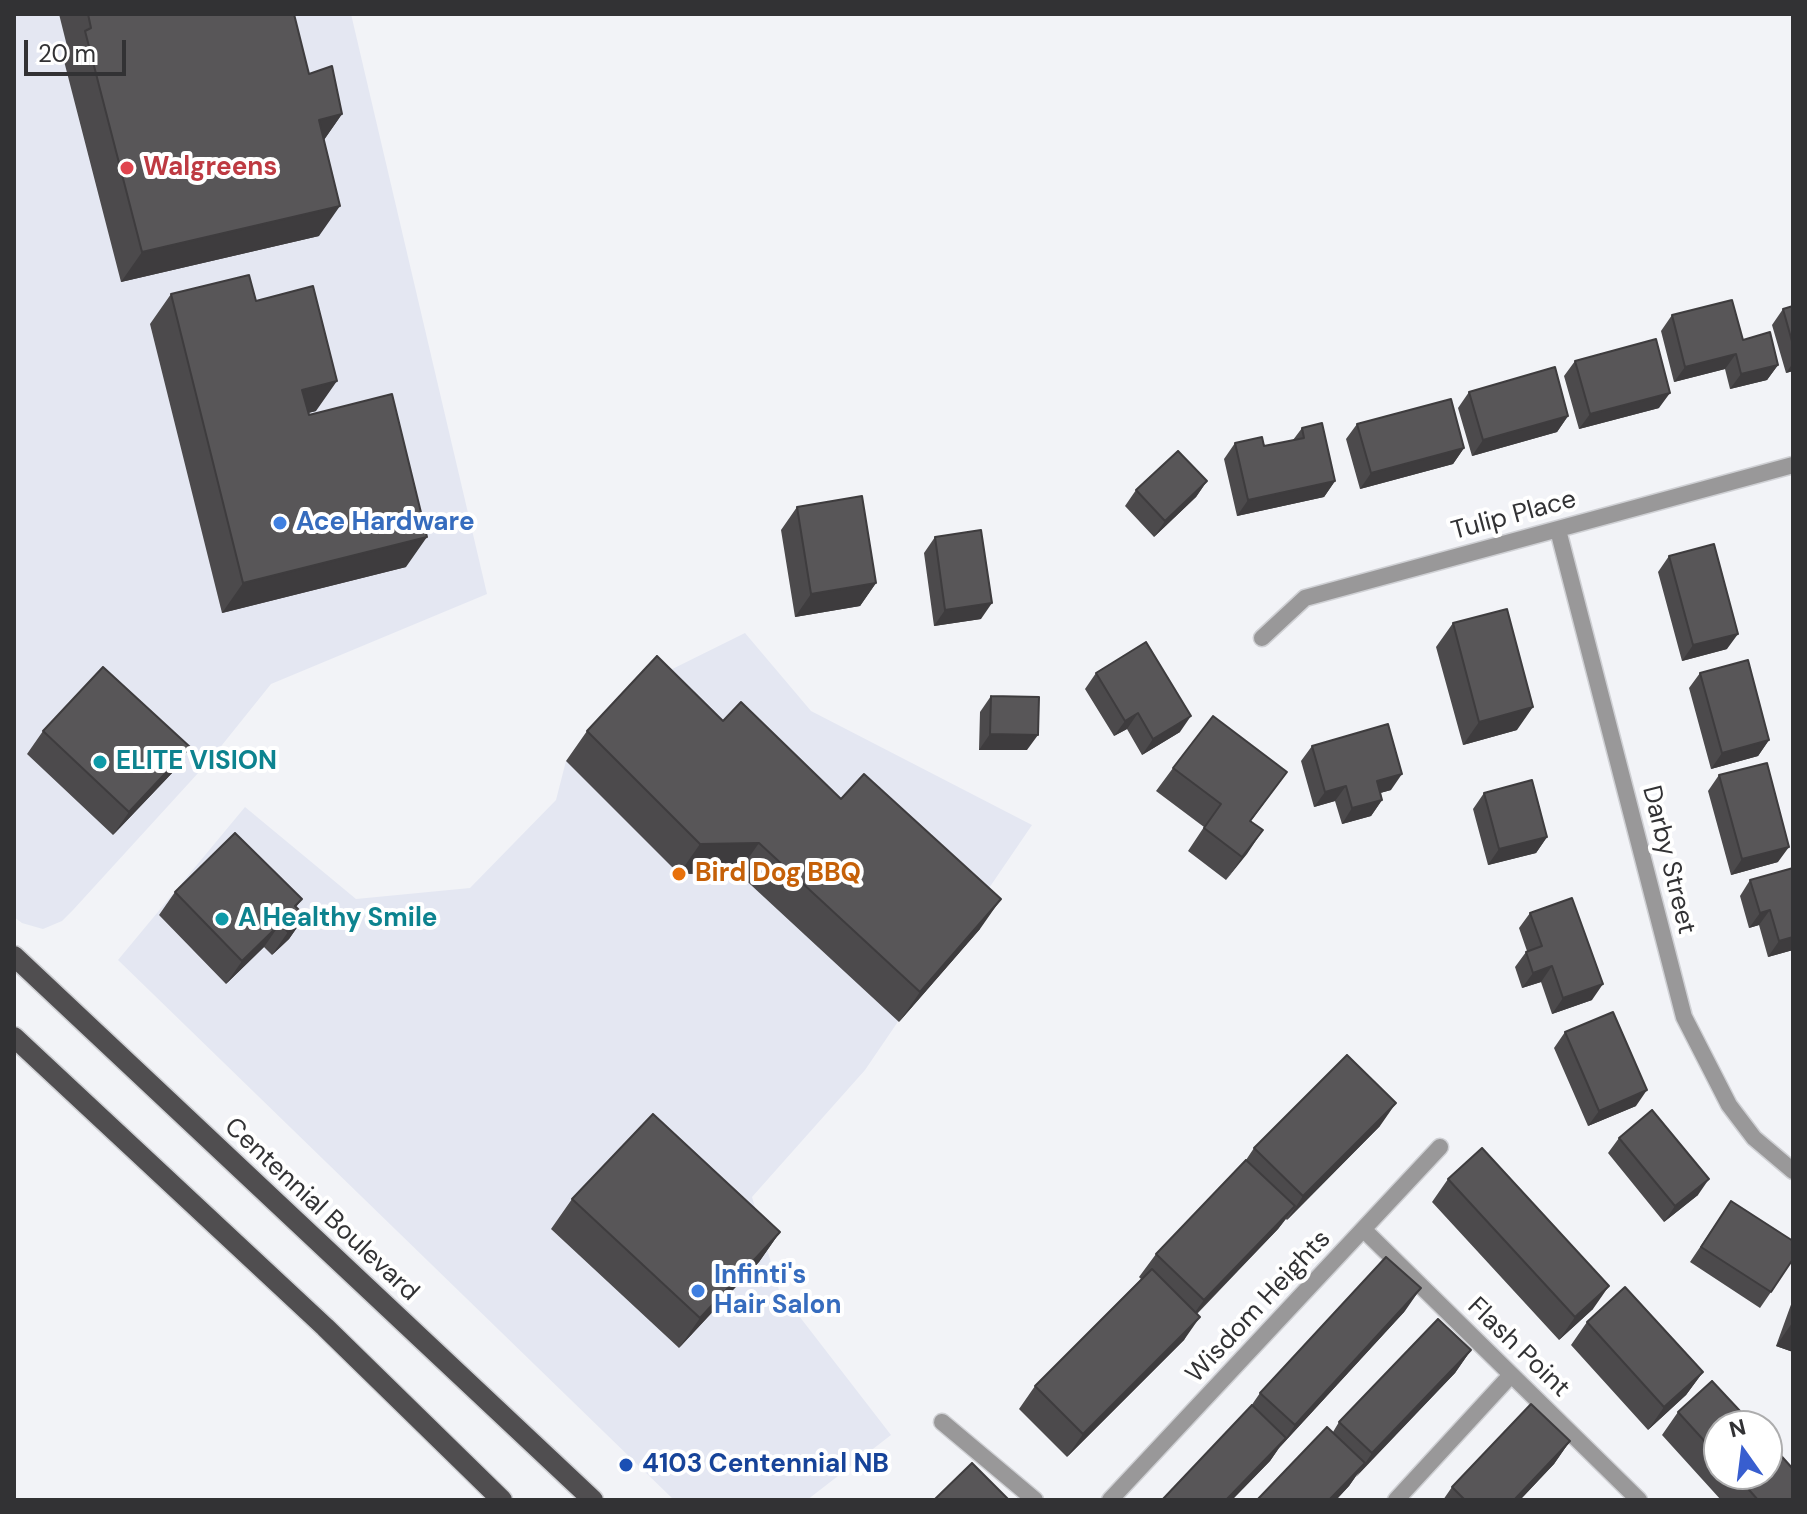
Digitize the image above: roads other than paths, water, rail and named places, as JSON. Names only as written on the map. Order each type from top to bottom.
[{"type":"main road","name":"Centennial Boulevard","points":[[14,956],[593,1500]]},
{"type":"main road","points":[[14,1037],[325,1327],[502,1500]]},
{"type":"street","name":"Tulip Place","points":[[1262,638],[1305,598],[1793,465]]},
{"type":"street","name":"Darby Street","points":[[1558,530],[1684,1017],[1729,1105],[1754,1138],[1793,1171]]},
{"type":"street","name":"Wisdom Heights","points":[[1110,1500],[1440,1147]]},
{"type":"street","name":"Flash Point","points":[[1364,1230],[1639,1500]]},
{"type":"street","points":[[1396,1500],[1511,1375]]},
{"type":"street","points":[[942,1422],[1035,1500]]},
{"type":"place","name":"Walgreens","points":[[127,168]]},
{"type":"place","name":"Ace Hardware","points":[[280,523]]},
{"type":"place","name":"ELITE VISION","points":[[100,762]]},
{"type":"place","name":"Bird Dog BBQ","points":[[679,874]]},
{"type":"place","name":"A Healthy Smile","points":[[222,919]]},
{"type":"place","name":"Infinti's Hair Salon","points":[[698,1291]]},
{"type":"place","name":"4103 Centennial NB","points":[[626,1465]]}]
